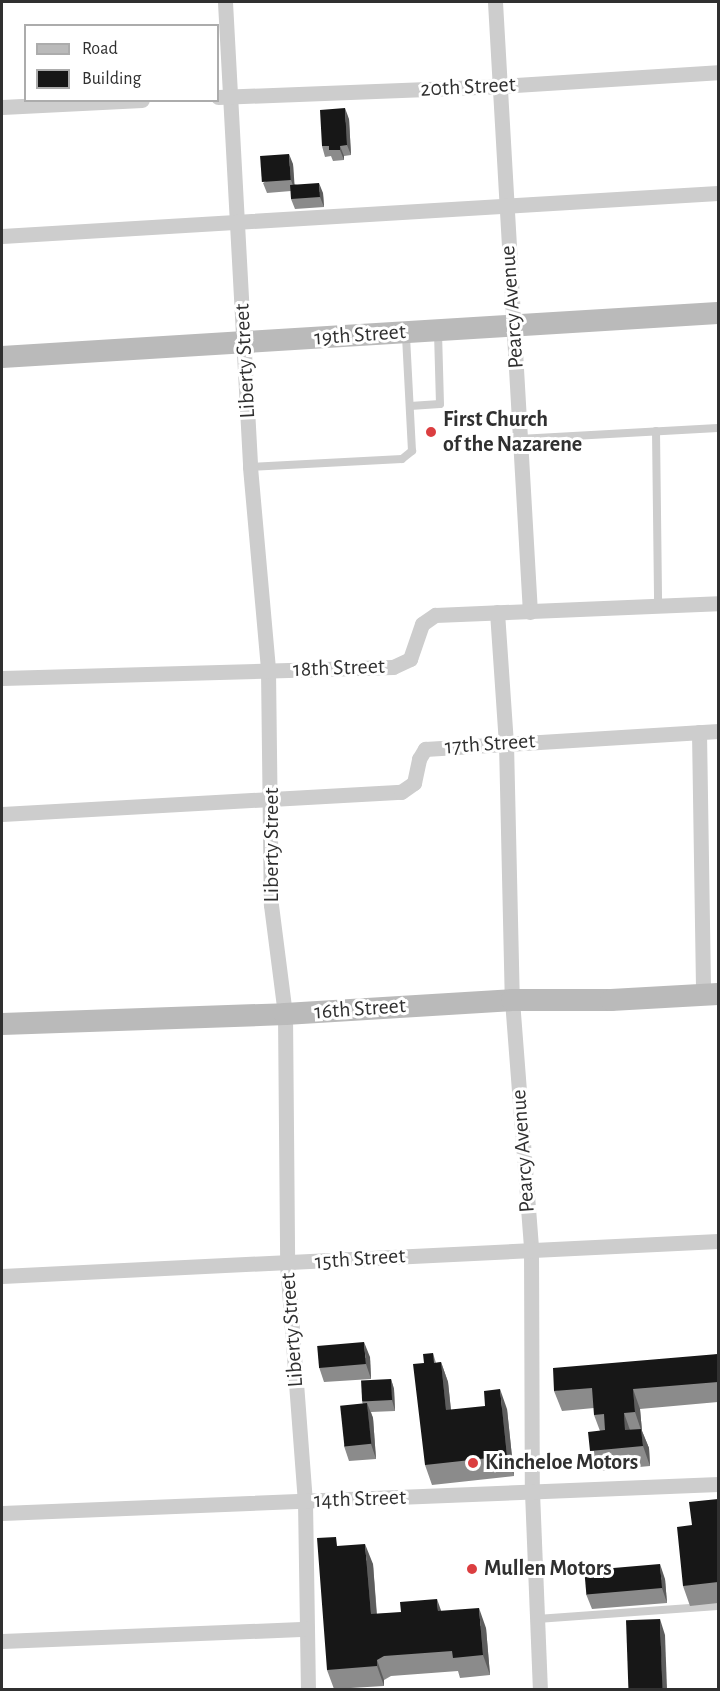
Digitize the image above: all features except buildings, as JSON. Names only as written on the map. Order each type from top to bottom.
[{"type":"street","name":"Liberty Street","points":[[225,2],[223,97],[237,222],[250,467],[268,670],[272,799],[271,905],[285,1014],[287,1263],[306,1501],[308,1689]]},
{"type":"street","name":"Pearcy Avenue","points":[[495,2],[498,86],[530,612]]},
{"type":"street","name":"20th Street","points":[[223,97],[498,86],[718,72]]},
{"type":"street","points":[[2,107],[102,102]]},
{"type":"street","points":[[2,236],[718,193]]},
{"type":"street","name":"19th Street","points":[[2,357],[718,314]]},
{"type":"street","name":"18th Street","points":[[2,678],[393,667],[410,659],[422,624],[435,615],[718,603]]},
{"type":"street","name":"Pearcy Avenue","points":[[497,612],[506,743],[512,1000],[531,1248],[532,1492],[540,1689]]},
{"type":"street","name":"17th Street","points":[[2,814],[401,792],[414,783],[419,759],[425,749],[718,731]]},
{"type":"street","points":[[699,732],[711,995]]},
{"type":"street","name":"16th Street","points":[[2,1024],[285,1014],[512,1000],[711,995]]},
{"type":"street","name":"15th Street","points":[[2,1276],[287,1263],[531,1248],[718,1241]]},
{"type":"street","name":"14th Street","points":[[2,1513],[718,1484]]},
{"type":"street","points":[[2,1641],[307,1629]]},
{"type":"lane","points":[[410,406],[440,404],[438,330]]},
{"type":"lane","points":[[250,467],[402,459],[412,451],[406,332]]},
{"type":"lane","points":[[519,439],[718,428]]},
{"type":"lane","points":[[656,431],[658,606]]},
{"type":"lane","points":[[537,1619],[718,1606]]},
{"type":"place","name":"First Church of the Nazarene","points":[[431,432]]},
{"type":"place","name":"Kincheloe Motors","points":[[473,1463]]},
{"type":"place","name":"Mullen Motors","points":[[472,1569]]}]
